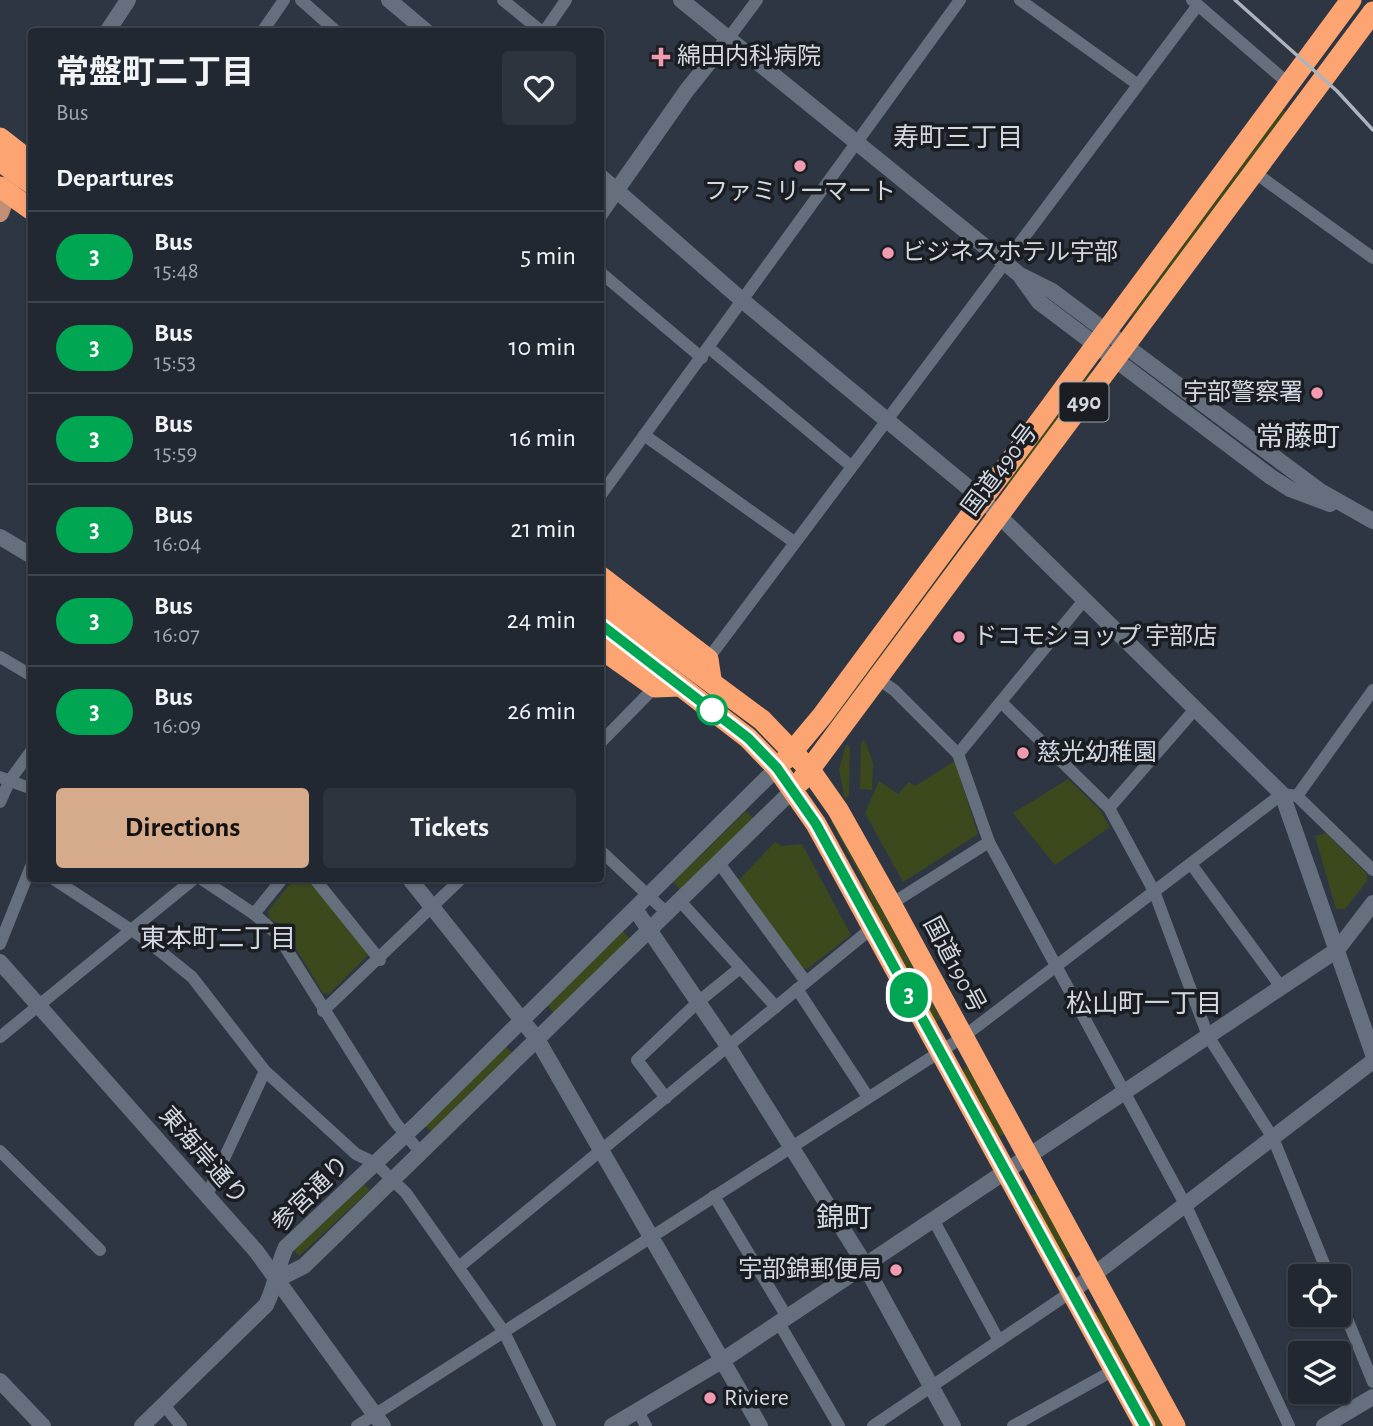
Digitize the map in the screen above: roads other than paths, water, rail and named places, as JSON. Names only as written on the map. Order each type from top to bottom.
[{"type":"highway","name":"国道490号","points":[[777,768],[794,751],[1351,0]]},
{"type":"highway","name":"国道490号","points":[[793,790],[1373,12]]},
{"type":"highway","points":[[0,138],[24,163]]},
{"type":"highway","points":[[4,190],[28,207]]},
{"type":"highway","points":[[604,579],[710,669]]},
{"type":"highway","name":"国道190号","points":[[604,603],[686,661],[710,669],[794,751],[838,810],[1175,1426]]},
{"type":"highway","points":[[604,628],[655,677]]},
{"type":"highway","points":[[604,650],[655,677],[680,685],[748,738],[777,768],[793,790],[816,824],[1145,1426]]},
{"type":"main road","points":[[0,213],[4,190],[24,163]]},
{"type":"street","points":[[114,28],[128,0]]},
{"type":"street","points":[[265,28],[284,0]]},
{"type":"street","points":[[300,0],[332,28]]},
{"type":"street","points":[[389,0],[422,28]]},
{"type":"street","points":[[503,0],[538,28]]},
{"type":"street","points":[[546,28],[566,0]]},
{"type":"street","points":[[681,0],[1020,275],[1039,302],[1101,339],[1320,491],[1369,519]]},
{"type":"street","points":[[604,208],[757,0]]},
{"type":"street","points":[[604,490],[960,0]]},
{"type":"street","points":[[1020,0],[1138,85]]},
{"type":"street","points":[[710,669],[794,542],[1138,85],[1195,3],[1289,84]]},
{"type":"street","points":[[1254,172],[1373,258]]},
{"type":"street","points":[[604,179],[743,301],[1000,515],[1196,708],[1373,870]]},
{"type":"street","points":[[604,275],[851,466]]},
{"type":"street","points":[[644,435],[794,542]]},
{"type":"street","points":[[0,537],[28,554]]},
{"type":"street","points":[[958,754],[1085,599]]},
{"type":"street","points":[[0,657],[28,674]]},
{"type":"street","points":[[604,738],[655,677]]},
{"type":"street","points":[[878,679],[894,690],[958,754],[989,842],[1186,1206],[1289,1426]]},
{"type":"street","points":[[357,1426],[379,1419],[494,1335],[505,1332],[791,1145],[963,1037],[1154,891],[1290,795],[1373,690]]},
{"type":"street","points":[[1002,703],[1109,808],[1154,891],[1208,1036],[1273,1138],[1324,1264]]},
{"type":"street","points":[[1109,808],[1196,708]]},
{"type":"street","points":[[0,802],[5,778],[28,754]]},
{"type":"street","name":"参宮通り","points":[[278,1279],[280,1259],[286,1247],[404,1135],[777,768]]},
{"type":"street","points":[[5,778],[28,787]]},
{"type":"street","name":"参宮通り","points":[[278,1279],[304,1266],[651,932],[793,790]]},
{"type":"street","points":[[1290,795],[1337,950],[1373,1054]]},
{"type":"street","points":[[891,904],[989,842]]},
{"type":"street","points":[[604,854],[668,914]]},
{"type":"street","points":[[719,863],[802,986],[868,1097]]},
{"type":"street","points":[[1191,864],[1282,987]]},
{"type":"street","points":[[0,944],[28,874]]},
{"type":"street","points":[[59,882],[145,939],[192,977],[265,1071],[356,1154],[375,1163],[406,1193],[505,1332],[550,1426]]},
{"type":"street","points":[[0,1037],[193,882]]},
{"type":"street","points":[[204,882],[254,914],[277,934],[323,1011],[404,1135],[421,1153]]},
{"type":"street","points":[[254,914],[280,882]]},
{"type":"street","points":[[316,882],[380,960]]},
{"type":"street","points":[[412,882],[537,1039],[760,1426]]},
{"type":"street","points":[[323,1011],[380,960],[458,882]]},
{"type":"street","points":[[680,901],[776,1007]]},
{"type":"street","points":[[612,1426],[723,1360],[1337,950],[1373,903]]},
{"type":"street","points":[[635,909],[791,1145],[865,1265],[953,1426]]},
{"type":"street","points":[[460,1266],[872,928]]},
{"type":"street","name":"東海岸通り","points":[[0,962],[278,1279],[379,1419]]},
{"type":"street","points":[[666,1098],[637,1060],[698,1002],[740,968]]},
{"type":"street","points":[[873,1426],[1093,1277],[1373,1061]]},
{"type":"street","points":[[207,1195],[265,1071]]},
{"type":"street","points":[[0,1152],[100,1250]]},
{"type":"street","points":[[714,1196],[839,1426]]},
{"type":"street","points":[[933,1219],[999,1340]]},
{"type":"street","points":[[142,1426],[266,1305],[278,1279]]},
{"type":"street","points":[[1350,1327],[1373,1382]]},
{"type":"street","points":[[1013,1426],[1114,1370]]},
{"type":"street","points":[[0,1381],[43,1426]]},
{"type":"street","points":[[1324,1426],[1373,1397]]},
{"type":"street","points":[[164,1405],[181,1426]]},
{"type":"street","points":[[638,1411],[646,1426]]},
{"type":"street","points":[[18,1426],[30,1415]]},
{"type":"railway","points":[[1235,0],[1337,91],[1373,130]]},
{"type":"place","name":"綿田内科病院","points":[[661,57]]},
{"type":"place","name":"ファミリーマート","points":[[800,166]]},
{"type":"place","name":"ビジネスホテル宇部","points":[[888,253]]},
{"type":"place","name":"宇部警察署","points":[[1317,393]]},
{"type":"place","name":"ドコモショップ 宇部店","points":[[959,637]]},
{"type":"place","name":"慈光幼稚園","points":[[1023,753]]},
{"type":"place","name":"宇部錦郵便局","points":[[896,1270]]},
{"type":"place","name":"Riviere","points":[[710,1398]]},
{"type":"district","name":"寿町三丁目","points":[[958,138]]},
{"type":"district","name":"常藤町","points":[[1298,438]]},
{"type":"district","name":"東本町二丁目","points":[[218,939]]},
{"type":"district","name":"松山町一丁目","points":[[1144,1004]]},
{"type":"district","name":"錦町","points":[[844,1219]]}]
